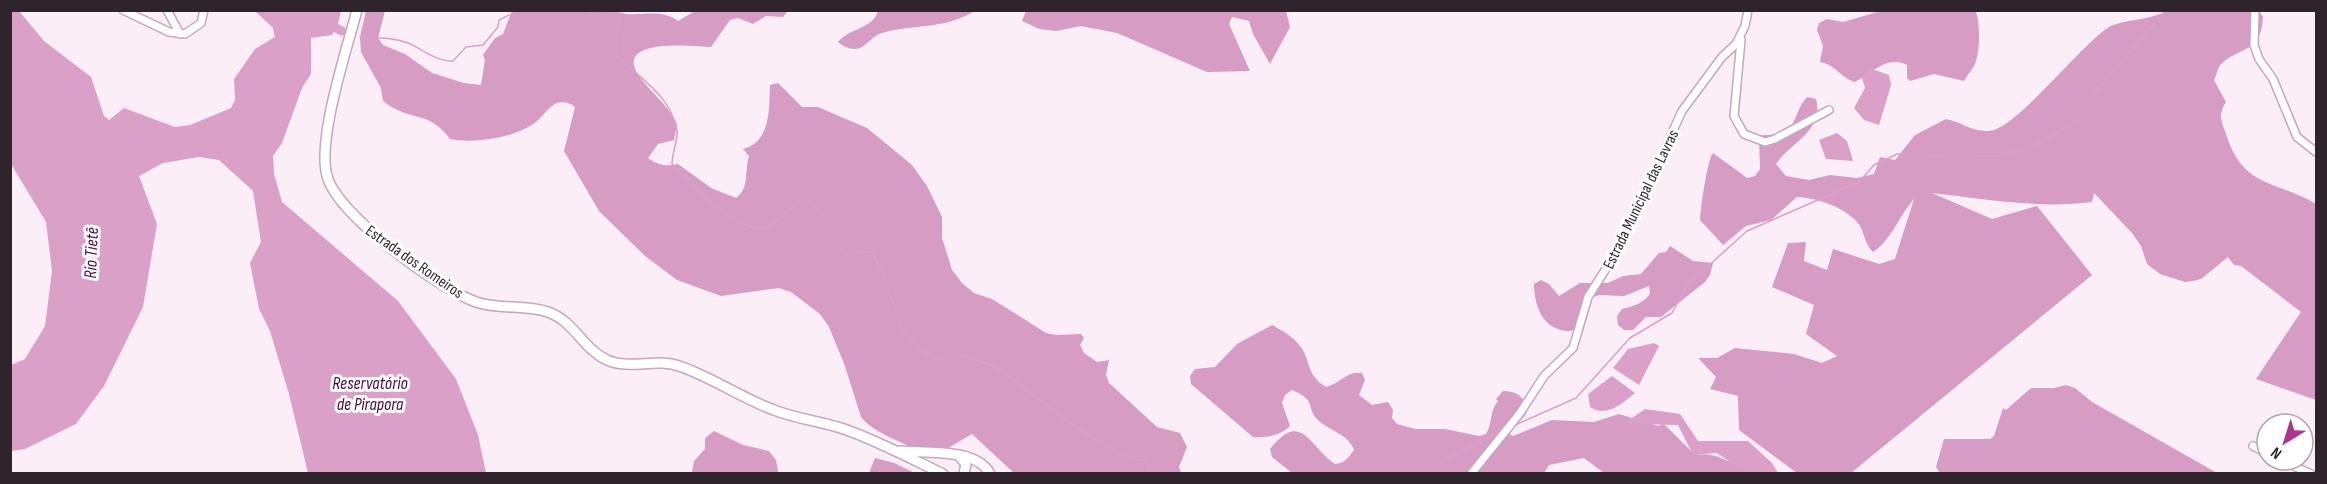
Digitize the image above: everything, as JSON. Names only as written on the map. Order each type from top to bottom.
[{"type":"main road","name":"Estrada dos Romeiros","points":[[357,10],[326,139],[325,166],[330,186],[381,240],[462,297],[498,307],[532,309],[555,315],[565,321],[592,350],[608,360],[677,365],[776,411],[843,429],[943,474]]},
{"type":"main road","points":[[894,450],[976,458],[990,474]]},
{"type":"main road","points":[[958,455],[966,464],[964,474]]},
{"type":"street","points":[[123,10],[154,26],[180,34],[191,33],[197,28],[204,17],[204,10]]},
{"type":"street","points":[[167,10],[180,34]]},
{"type":"street","name":"Estrada Municipal das Lavras","points":[[1471,474],[1520,413],[1537,384],[1574,348],[1588,297],[1621,245],[1682,111],[1722,57],[1741,37],[1748,10]]},
{"type":"street","points":[[2255,10],[2254,45],[2259,59],[2273,79],[2297,137],[2316,152]]},
{"type":"street","points":[[1741,37],[1734,116],[1743,134],[1765,142],[1829,110]]},
{"type":"shaded area","points":[[878,10],[975,11],[939,24],[882,33],[859,48],[848,48],[838,42],[871,21]]},
{"type":"shaded area","points":[[1975,10],[1979,29],[1978,53],[1975,64],[1964,81],[1934,74],[1910,81],[1907,78],[1907,65],[1893,62],[1880,66],[1855,82],[1820,62],[1823,46],[1817,30],[1819,23],[1827,19],[1843,22],[1881,11]]},
{"type":"shaded area","points":[[366,11],[385,11],[378,38],[383,45],[405,54],[432,73],[464,83],[481,85],[485,60],[483,55],[495,38],[503,34],[512,11],[616,11],[631,14],[663,14],[678,21],[695,11],[788,11],[783,17],[766,16],[753,24],[738,18],[730,20],[711,47],[658,46],[645,49],[636,55],[634,64],[639,76],[677,124],[674,140],[658,144],[648,158],[663,165],[678,164],[711,188],[736,198],[743,189],[746,179],[749,156],[743,149],[752,145],[764,132],[767,123],[770,85],[778,83],[802,107],[818,107],[867,128],[912,165],[927,186],[942,217],[942,238],[952,270],[962,283],[974,293],[992,299],[1046,333],[1081,334],[1084,338],[1080,345],[1084,353],[1097,362],[1109,360],[1106,375],[1109,383],[1157,427],[1180,433],[1187,447],[1179,467],[1181,473],[1014,473],[972,434],[943,451],[923,454],[874,429],[861,417],[845,366],[829,327],[820,314],[791,292],[779,288],[721,296],[677,280],[645,256],[599,211],[564,151],[575,107],[569,103],[557,103],[527,128],[506,136],[471,141],[450,139],[442,130],[427,120],[402,112],[383,101],[381,88],[361,52],[360,37]]},
{"type":"shaded area","points":[[1026,11],[1286,11],[1290,27],[1270,64],[1253,34],[1249,21],[1232,17],[1229,24],[1250,71],[1207,72],[1117,33],[1081,26],[1056,31],[1039,29],[1022,21]]},
{"type":"shaded area","points":[[2166,11],[2259,11],[2263,17],[2259,37],[2249,47],[2222,63],[2214,80],[2226,102],[2221,115],[2223,127],[2234,154],[2243,166],[2264,181],[2316,204],[2316,400],[2256,379],[2301,312],[2241,266],[2234,265],[2228,257],[2201,279],[2193,281],[2185,282],[2160,274],[2147,264],[2141,246],[2132,233],[2094,193],[2092,202],[2052,204],[1932,193],[1992,219],[2037,206],[2092,275],[1851,473],[1797,473],[1739,430],[1738,396],[1710,389],[1716,377],[1698,358],[1717,358],[1735,348],[1794,354],[1822,363],[1837,356],[1806,334],[1814,305],[1772,287],[1788,243],[1806,242],[1804,261],[1827,270],[1833,249],[1879,264],[1895,259],[1914,199],[1885,241],[1873,252],[1858,223],[1846,212],[1822,201],[1797,197],[1771,220],[1746,226],[1723,245],[1700,220],[1707,174],[1713,153],[1747,178],[1755,176],[1760,169],[1759,136],[1780,134],[1788,130],[1807,97],[1816,99],[1816,119],[1805,135],[1776,164],[1786,176],[1809,180],[1830,175],[1857,178],[1874,174],[1880,157],[1895,160],[1915,135],[1946,119],[1981,131],[2000,127],[2031,103],[2082,50],[2109,27],[2152,17]]},
{"type":"shaded area","points":[[1670,246],[1693,261],[1713,263],[1710,275],[1705,282],[1661,317],[1646,317],[1633,330],[1624,330],[1618,325],[1617,316],[1622,309],[1644,300],[1650,294],[1649,286],[1624,296],[1599,295],[1591,298],[1578,327],[1571,331],[1554,327],[1542,316],[1534,293],[1534,284],[1541,280],[1549,284],[1559,296],[1580,283],[1608,283],[1623,276],[1641,274],[1659,253],[1666,252]]},
{"type":"shaded area","points":[[1272,325],[1297,343],[1304,352],[1312,373],[1326,387],[1352,374],[1362,373],[1365,380],[1359,395],[1372,405],[1388,402],[1393,410],[1392,418],[1397,424],[1415,429],[1445,429],[1479,436],[1486,434],[1493,409],[1498,401],[1496,399],[1503,391],[1508,391],[1524,400],[1528,408],[1525,416],[1506,432],[1513,436],[1552,420],[1594,422],[1619,414],[1658,426],[1664,424],[1692,452],[1719,457],[1756,473],[1604,473],[1584,458],[1549,465],[1544,473],[1292,473],[1272,457],[1270,449],[1281,437],[1290,432],[1305,435],[1335,464],[1344,461],[1354,450],[1348,440],[1318,420],[1308,401],[1292,390],[1285,395],[1282,403],[1290,426],[1273,436],[1253,437],[1191,384],[1190,376],[1195,369],[1215,367],[1237,344]]},
{"type":"shaded area","points":[[2066,385],[2075,388],[2092,402],[2217,473],[1940,473],[1936,467],[1944,439],[1990,439],[1994,436],[2003,408],[2006,410],[2031,388],[2054,388]]},
{"type":"shaded area","points":[[714,431],[743,445],[769,451],[776,460],[778,472],[692,473],[694,461],[705,449],[705,438]]},
{"type":"shaded area","points":[[875,458],[894,463],[915,473],[869,473]]},
{"type":"water","name":"Reservatório de Pirapora","points":[[11,10],[19,11],[44,41],[91,77],[104,116],[109,120],[124,108],[175,127],[190,125],[231,108],[235,100],[234,79],[255,49],[275,37],[273,28],[255,11],[341,11],[332,35],[311,38],[311,74],[302,88],[282,143],[273,156],[274,174],[282,202],[398,301],[456,379],[478,435],[486,473],[308,473],[289,394],[270,331],[259,309],[250,263],[261,242],[253,191],[219,160],[199,157],[163,163],[139,176],[157,224],[143,307],[104,386],[76,424],[25,449],[11,451],[11,365],[25,359],[45,326],[52,271],[46,222],[11,164]]},
{"type":"water","points":[[1869,68],[1889,75],[1891,85],[1879,125],[1864,120],[1854,108],[1865,88],[1862,78]]},
{"type":"water","points":[[1837,133],[1847,141],[1853,161],[1826,159],[1819,140]]},
{"type":"water","points":[[1654,343],[1659,346],[1639,385],[1613,368],[1628,349]]},
{"type":"water","points":[[1612,376],[1635,393],[1608,410],[1596,410],[1590,407],[1588,394]]},
{"type":"water","points":[[1645,409],[1680,414],[1698,441],[1748,441],[1772,463],[1778,473],[1746,473],[1717,453],[1693,455],[1678,425],[1629,424],[1629,420]]},
{"type":"waterway","points":[[360,37],[402,41],[435,57],[453,61],[466,47],[483,45],[498,27],[499,20],[520,10]]},
{"type":"waterway","points":[[588,10],[591,15],[606,16],[616,12],[619,15],[618,57],[662,98],[674,119],[677,135],[672,164],[722,211],[744,224],[765,227],[794,205],[808,202],[820,212],[842,252],[856,254],[871,251],[882,272],[903,331],[925,352],[937,359],[966,357],[989,364],[1002,371],[1074,426],[1121,455],[1146,461],[1152,474]]},
{"type":"waterway","points":[[1513,426],[1576,398],[1630,338],[1672,313],[1687,285],[1747,231],[1859,182],[1874,165],[1897,154],[1999,156],[2035,145],[2081,119],[2091,97],[2166,10]]},
{"type":"waterway","points":[[328,24],[342,31]]},
{"type":"waterway","points":[[1436,474],[1441,461],[1501,432]]},
{"type":"water label","name":"Rio Tietê","points":[[91,253]]}]
